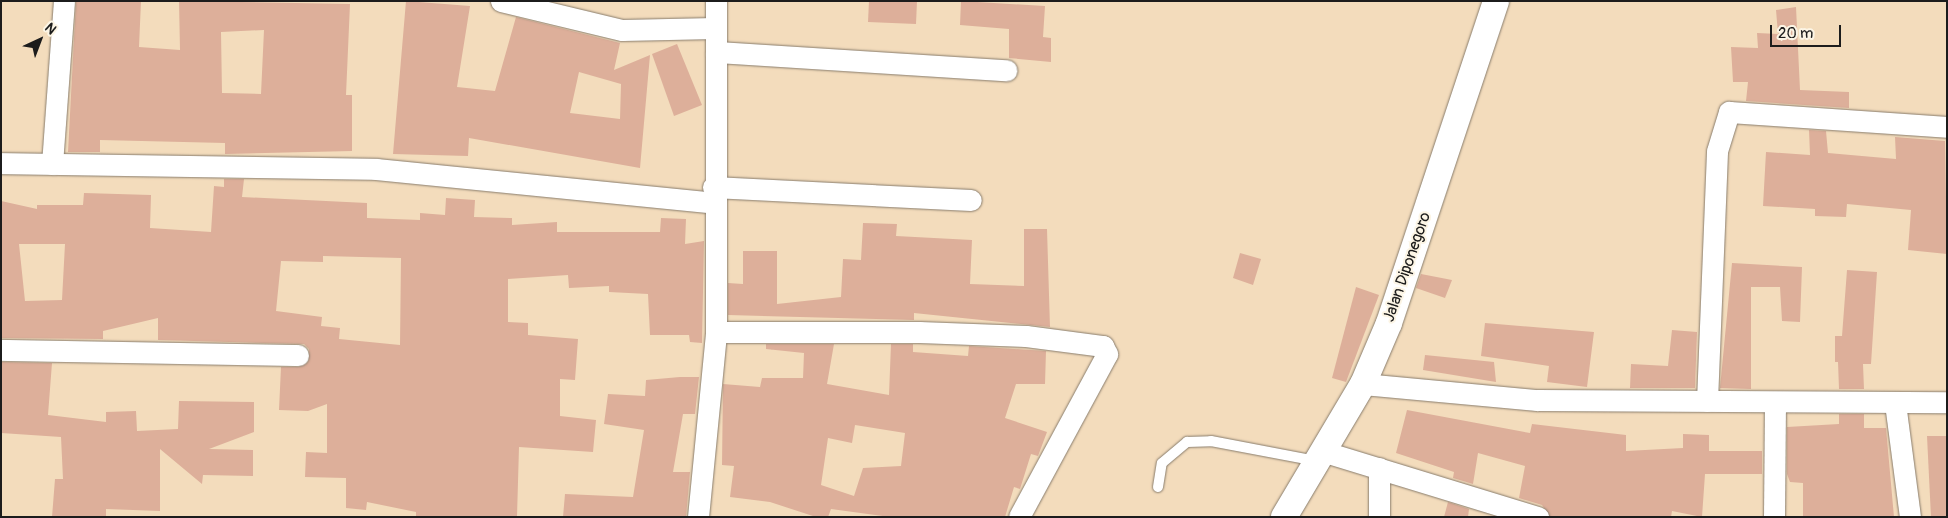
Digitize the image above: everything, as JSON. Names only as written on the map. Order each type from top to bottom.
[{"type":"street","points":[[52,164],[64,1]]},
{"type":"street","points":[[501,1],[601,28],[715,28]]},
{"type":"street","points":[[698,517],[716,332],[714,195],[716,1]]},
{"type":"street","name":"Jalan Diponegoro","points":[[1284,517],[1322,457],[1363,384],[1389,323],[1496,1]]},
{"type":"street","points":[[716,52],[1006,70]]},
{"type":"street","points":[[1707,401],[1717,151],[1729,112],[1947,127]]},
{"type":"street","points":[[1,163],[376,169],[714,195],[971,200]]},
{"type":"street","points":[[716,332],[958,333],[1103,346],[1107,354],[1019,517]]},
{"type":"street","points":[[1,350],[298,355]]},
{"type":"street","points":[[1363,384],[1537,400],[1775,403],[1947,402]]},
{"type":"street","points":[[1774,517],[1775,403]]},
{"type":"street","points":[[1895,403],[1910,517]]},
{"type":"street","points":[[1322,457],[1379,468],[1538,517]]},
{"type":"street","points":[[1379,468],[1379,517]]},
{"type":"lane","points":[[1158,487],[1162,463],[1187,442],[1211,441],[1322,457]]},
{"type":"building","points":[[76,1],[141,1],[139,47],[180,50],[179,1],[350,4],[346,95],[352,95],[352,151],[225,154],[225,143],[100,140],[100,152],[68,152]],"holes":[[[264,30],[261,94],[222,93],[221,32]]]},
{"type":"building","points":[[406,1],[470,6],[457,87],[495,91],[516,17],[620,43],[614,70],[650,55],[640,168],[469,138],[468,156],[393,154]],"holes":[[[579,72],[621,84],[620,119],[570,113]]]},
{"type":"building","points":[[869,1],[917,1],[916,24],[868,22]]},
{"type":"building","points":[[961,1],[1045,6],[1043,37],[1051,38],[1051,62],[1009,58],[1009,29],[960,25]]},
{"type":"building","points":[[1796,7],[1800,90],[1849,92],[1849,108],[1746,101],[1748,82],[1733,82],[1731,47],[1758,48],[1757,33],[1778,34],[1776,10]]},
{"type":"building","points":[[677,44],[702,105],[674,116],[652,54]]},
{"type":"building","points":[[1809,130],[1826,131],[1828,153],[1896,159],[1895,137],[1945,141],[1947,254],[1908,250],[1911,210],[1847,204],[1846,217],[1815,216],[1815,209],[1763,206],[1766,152],[1810,155]]},
{"type":"building","points":[[224,179],[244,179],[242,197],[367,203],[367,218],[420,220],[420,213],[445,215],[446,198],[475,200],[474,217],[512,218],[512,225],[557,222],[557,232],[660,232],[661,218],[686,219],[685,244],[704,241],[702,343],[690,342],[689,335],[650,335],[648,294],[609,292],[609,286],[569,288],[568,275],[508,279],[508,322],[528,323],[528,335],[578,339],[575,380],[560,379],[560,416],[596,420],[593,452],[519,447],[517,517],[416,517],[416,512],[367,502],[366,510],[346,508],[346,478],[305,477],[306,452],[327,453],[327,404],[308,411],[279,410],[281,367],[298,367],[308,362],[309,349],[304,344],[158,340],[158,318],[103,331],[103,339],[1,338],[1,201],[37,209],[37,205],[83,205],[84,193],[151,195],[150,228],[211,232],[214,186],[224,187]],"holes":[[[19,244],[65,244],[62,300],[25,301]],[[323,256],[401,258],[400,345],[339,339],[340,328],[321,326],[322,317],[276,311],[281,261],[323,262]]]},
{"type":"building","points":[[863,223],[897,224],[896,236],[972,240],[970,284],[1024,286],[1024,229],[1047,229],[1050,327],[914,313],[914,320],[728,315],[728,283],[743,284],[743,251],[777,251],[777,304],[841,297],[843,259],[861,260]]},
{"type":"building","points":[[1240,253],[1261,259],[1253,285],[1233,278]]},
{"type":"building","points":[[1732,263],[1802,267],[1800,322],[1782,321],[1780,287],[1751,287],[1751,389],[1720,388]]},
{"type":"building","points":[[1847,270],[1877,272],[1871,364],[1863,364],[1864,389],[1839,389],[1838,362],[1835,362],[1835,336],[1842,336]]},
{"type":"building","points":[[1421,274],[1452,280],[1445,298],[1416,288]]},
{"type":"building","points":[[1356,287],[1379,295],[1346,382],[1332,378]]},
{"type":"building","points":[[1485,323],[1594,332],[1587,387],[1547,382],[1549,366],[1481,356]]},
{"type":"building","points":[[1672,330],[1697,332],[1695,388],[1630,388],[1631,364],[1668,366]]},
{"type":"building","points":[[766,344],[834,344],[827,384],[889,395],[891,344],[913,344],[913,352],[968,356],[969,346],[1046,351],[1045,384],[1016,384],[1005,418],[1047,432],[1038,456],[1031,454],[1020,489],[1014,487],[1005,517],[890,517],[831,509],[828,517],[816,517],[770,502],[730,497],[734,466],[722,465],[723,384],[760,387],[762,378],[803,378],[804,353],[766,349]],"holes":[[[855,425],[905,433],[901,466],[863,468],[854,496],[821,485],[828,438],[852,443]]]},
{"type":"building","points":[[1425,355],[1494,362],[1496,382],[1423,370]]},
{"type":"building","points":[[1,362],[52,363],[48,415],[106,422],[106,412],[136,411],[137,431],[178,429],[179,401],[254,402],[254,432],[209,449],[253,450],[253,476],[203,475],[202,484],[160,449],[160,511],[106,509],[106,517],[52,517],[55,479],[63,479],[61,437],[1,433]]},
{"type":"building","points":[[699,377],[695,414],[683,414],[673,472],[690,472],[686,517],[563,517],[565,494],[633,497],[644,430],[604,424],[608,394],[645,396],[646,380]]},
{"type":"building","points":[[1407,410],[1530,433],[1532,424],[1626,435],[1626,451],[1683,448],[1683,434],[1709,435],[1709,451],[1762,451],[1762,474],[1705,474],[1702,517],[1672,511],[1671,517],[1550,517],[1542,505],[1519,498],[1525,466],[1478,453],[1473,484],[1453,478],[1454,472],[1396,453]]},
{"type":"building","points":[[1839,414],[1864,414],[1864,428],[1886,428],[1894,517],[1803,517],[1803,483],[1790,482],[1787,474],[1787,427],[1839,424]]},
{"type":"building","points":[[1927,436],[1947,436],[1947,517],[1931,517]]},
{"type":"building","points":[[1448,502],[1469,509],[1468,517],[1444,517]]}]
